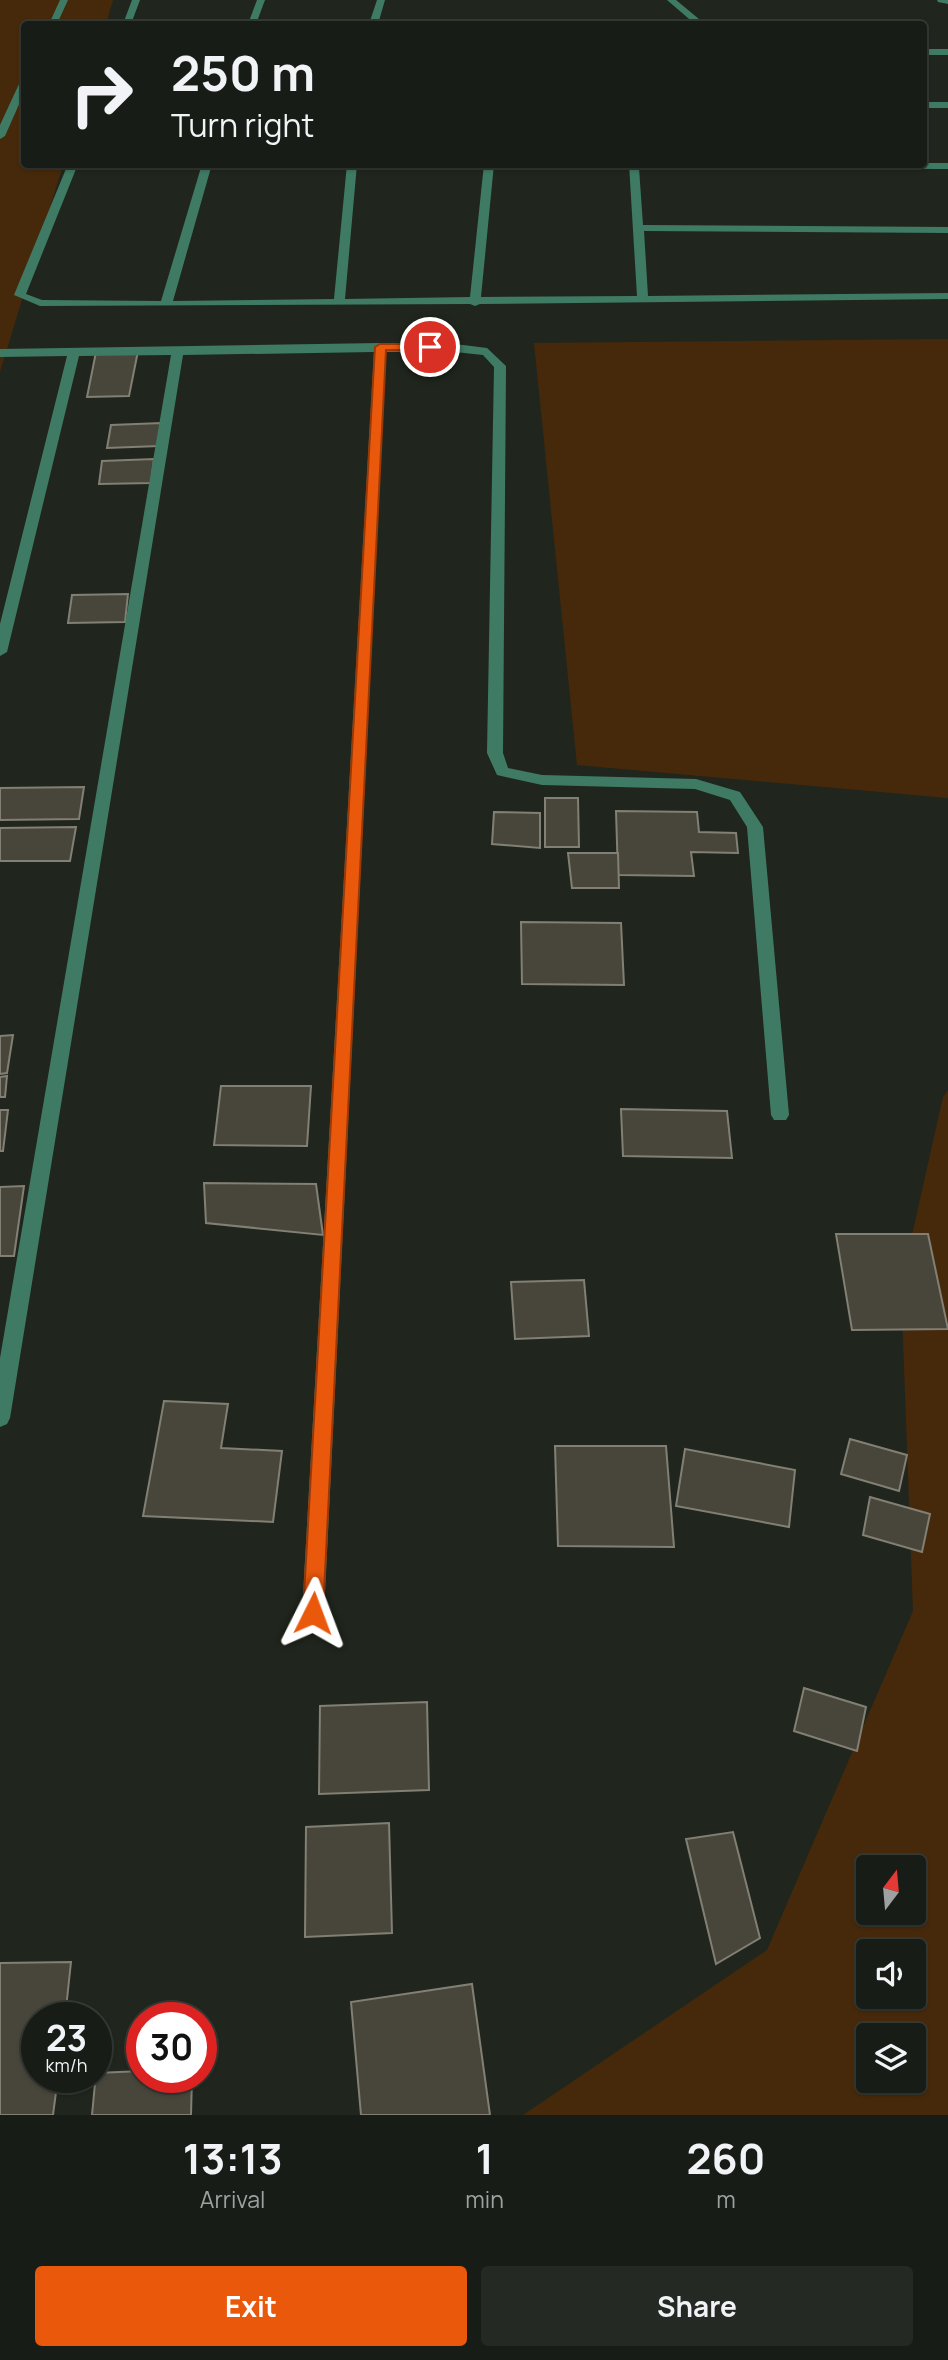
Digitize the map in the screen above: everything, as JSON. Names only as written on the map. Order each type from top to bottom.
[{"type":"street","points":[[54,21],[64,0]]},
{"type":"street","points":[[128,21],[136,0]]},
{"type":"street","points":[[253,21],[261,0]]},
{"type":"street","points":[[374,21],[381,0]]},
{"type":"street","points":[[671,0],[696,21]]},
{"type":"street","points":[[941,0],[948,1]]},
{"type":"street","points":[[927,52],[948,52]]},
{"type":"street","points":[[0,136],[21,91]]},
{"type":"street","points":[[927,105],[948,104]]},
{"type":"street","points":[[927,166],[948,166]]},
{"type":"street","points":[[71,168],[20,295],[40,303],[475,303],[948,296]]},
{"type":"street","points":[[166,304],[206,168]]},
{"type":"street","points":[[339,303],[352,168]]},
{"type":"street","points":[[475,303],[489,168]]},
{"type":"street","points":[[634,168],[643,301]]},
{"type":"street","points":[[638,228],[948,230]]},
{"type":"street","points":[[313,1613],[380,347]]},
{"type":"street","points":[[0,353],[380,347],[455,348],[486,352],[500,366],[495,753],[502,772],[542,780],[696,784],[735,796],[755,827],[780,1115]]},
{"type":"street","points":[[0,1418],[178,349]]},
{"type":"street","points":[[0,652],[74,351]]},
{"type":"shaded area","points":[[0,0],[113,0],[107,21],[21,21],[21,168],[62,168],[0,372]]},
{"type":"shaded area","points":[[948,339],[948,798],[577,765],[534,343]]},
{"type":"shaded area","points":[[948,1090],[948,2115],[523,2115],[767,1950],[913,1611],[901,1284],[943,1097]]},
{"type":"building","points":[[138,351],[129,396],[87,397],[96,352]]},
{"type":"building","points":[[161,423],[159,446],[107,448],[111,425]]},
{"type":"building","points":[[154,459],[151,483],[99,484],[102,461]]},
{"type":"building","points":[[128,594],[125,622],[68,623],[72,595]]},
{"type":"building","points":[[84,787],[79,819],[0,820],[0,788]]},
{"type":"building","points":[[545,798],[578,798],[579,847],[545,847]]},
{"type":"building","points":[[616,811],[697,812],[699,832],[736,833],[738,853],[691,852],[694,876],[618,875]]},
{"type":"building","points":[[494,812],[540,813],[540,848],[492,844]]},
{"type":"building","points":[[76,827],[70,861],[0,861],[0,828]]},
{"type":"building","points":[[568,853],[618,853],[619,888],[572,888]]},
{"type":"building","points":[[521,922],[621,923],[624,985],[522,984]]},
{"type":"building","points":[[13,1035],[7,1073],[0,1074],[0,1036]]},
{"type":"building","points":[[7,1076],[5,1097],[0,1097],[0,1077]]},
{"type":"building","points":[[221,1086],[311,1086],[307,1146],[214,1145]]},
{"type":"building","points":[[621,1109],[727,1111],[732,1158],[623,1156]]},
{"type":"building","points":[[0,1110],[8,1110],[3,1151],[0,1151]]},
{"type":"building","points":[[204,1183],[316,1184],[323,1235],[206,1223]]},
{"type":"building","points":[[24,1186],[14,1256],[0,1256],[0,1187]]},
{"type":"building","points":[[836,1234],[928,1234],[948,1329],[852,1330]]},
{"type":"building","points":[[584,1280],[589,1336],[515,1339],[511,1282]]},
{"type":"building","points":[[164,1401],[228,1404],[221,1448],[282,1451],[273,1522],[143,1516]]},
{"type":"building","points":[[850,1439],[907,1455],[899,1491],[841,1474]]},
{"type":"building","points":[[555,1446],[666,1446],[674,1547],[558,1546]]},
{"type":"building","points":[[685,1449],[795,1470],[789,1527],[676,1506]]},
{"type":"building","points":[[870,1497],[930,1514],[922,1552],[863,1535]]},
{"type":"building","points":[[804,1688],[866,1707],[857,1751],[794,1731]]},
{"type":"building","points":[[427,1702],[429,1790],[319,1794],[320,1706]]},
{"type":"building","points":[[389,1823],[392,1933],[305,1937],[306,1827]]},
{"type":"building","points":[[733,1832],[760,1938],[716,1964],[686,1839]]},
{"type":"building","points":[[71,1962],[67,2002],[21,2002],[21,2093],[56,2093],[53,2115],[0,2115],[0,1963]]},
{"type":"building","points":[[472,1984],[490,2115],[361,2115],[351,2002]]},
{"type":"building","points":[[112,2072],[126,2072],[126,2093],[192,2093],[191,2115],[92,2115],[94,2093],[112,2093]]},
{"type":"route","points":[[313,1613],[380,347],[430,347]]}]
